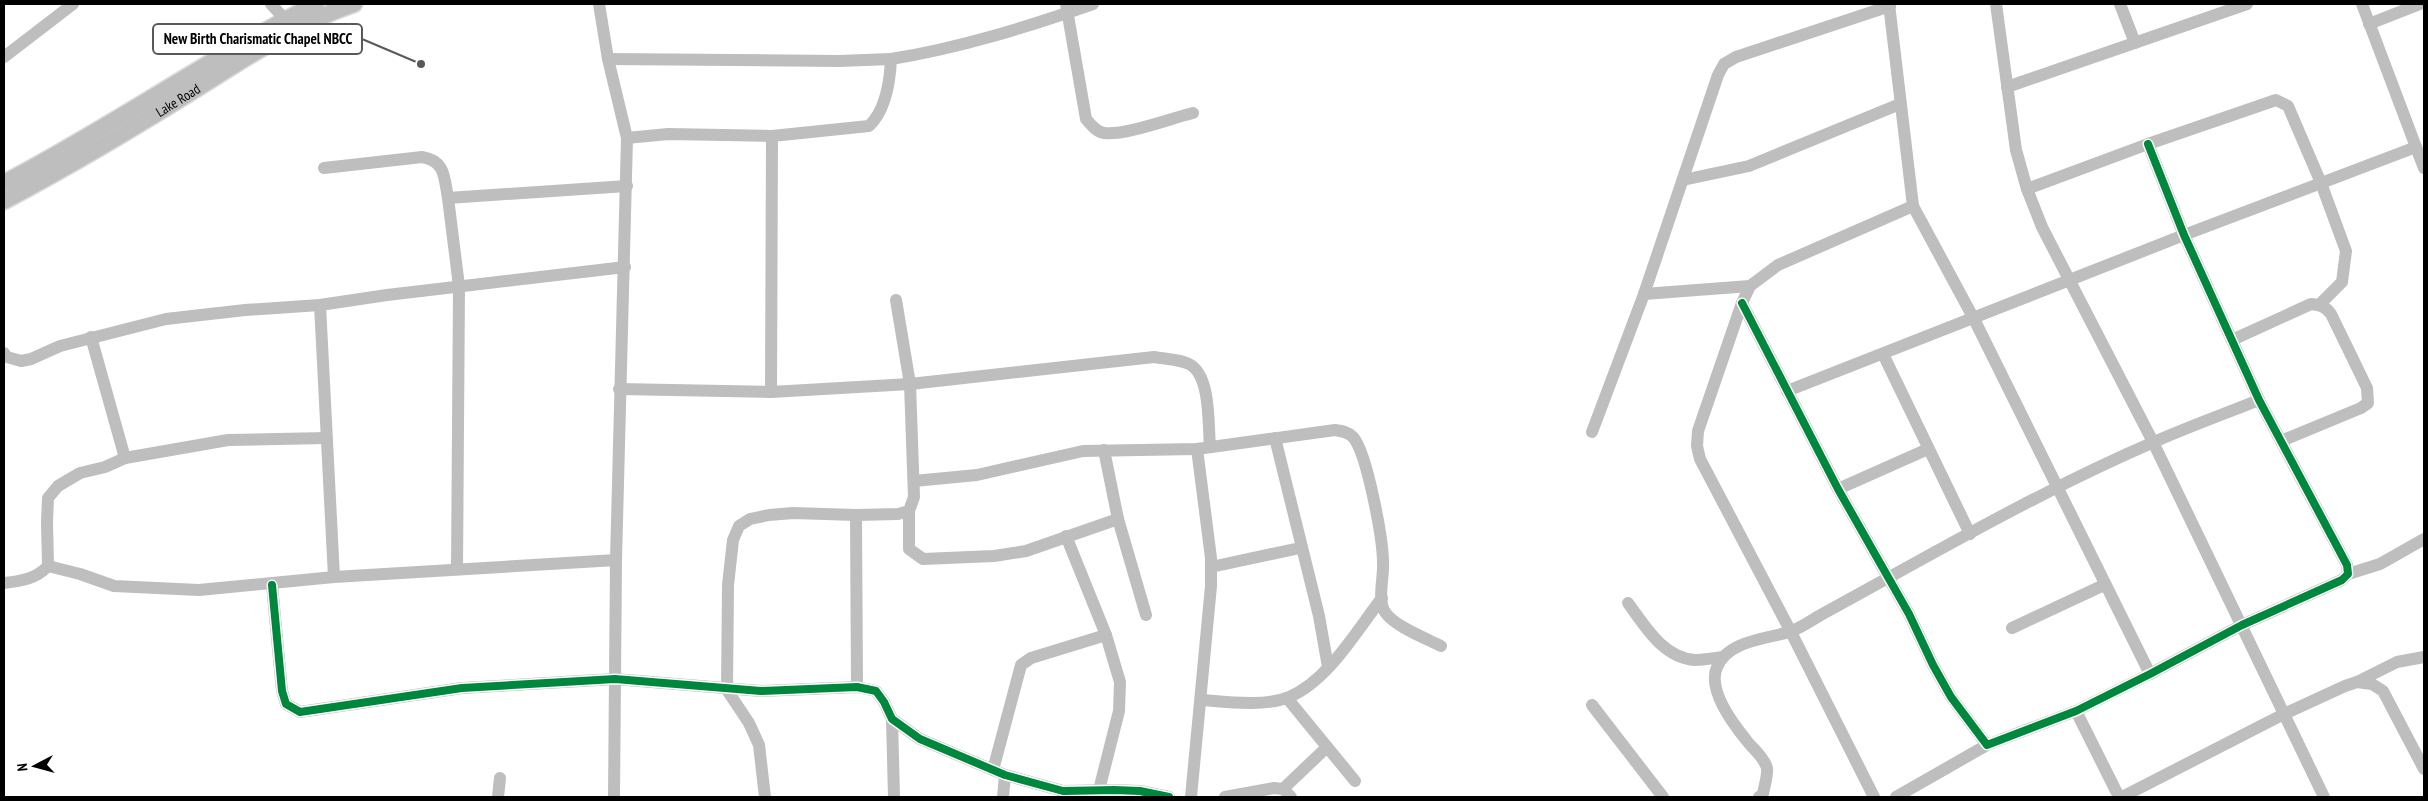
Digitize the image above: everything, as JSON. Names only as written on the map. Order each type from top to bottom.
[{"type":"main road","name":"Lake Road","points":[[4,201],[115,138],[290,25],[316,4]]},
{"type":"main road","name":"Lake Road","points":[[4,183],[290,25],[354,4]]},
{"type":"street","points":[[5,52],[73,4]]},
{"type":"street","points":[[271,4],[290,25]]},
{"type":"street","points":[[599,4],[608,59],[627,138],[625,267],[619,389],[614,797]]},
{"type":"street","points":[[608,59],[847,61],[891,59],[937,51],[984,39],[1067,8],[1093,4]]},
{"type":"street","points":[[1996,4],[2016,150],[2027,189],[2042,227],[2153,442],[2324,797]]},
{"type":"street","points":[[2120,4],[2135,43]]},
{"type":"street","points":[[2007,87],[2247,4]]},
{"type":"street","points":[[2362,4],[2424,168]]},
{"type":"street","points":[[2369,24],[2420,4]]},
{"type":"street","points":[[1592,432],[1644,294],[1718,75],[1724,64],[1736,57],[1890,5],[1913,206],[1974,319],[2059,487],[2104,585],[2150,674]]},
{"type":"street","points":[[1067,8],[1086,119],[1093,128],[1103,134],[1119,133],[1193,112]]},
{"type":"street","points":[[627,138],[677,134],[772,136],[869,126],[878,117],[885,98],[891,59]]},
{"type":"street","points":[[2027,189],[2148,144],[2276,100],[2281,101],[2288,106],[2321,183],[2346,251],[2346,265],[2342,282],[2319,305]]},
{"type":"street","points":[[1683,180],[1749,166],[1900,104]]},
{"type":"street","points":[[771,392],[772,136]]},
{"type":"street","points":[[2148,144],[2184,235],[2259,400],[2347,565],[2348,574]]},
{"type":"street","points":[[1787,391],[2184,235],[2416,148]]},
{"type":"street","points":[[324,168],[422,157],[433,159],[440,164],[448,198],[459,286],[457,569]]},
{"type":"street","points":[[448,198],[627,186]]},
{"type":"street","points":[[1874,797],[1791,632],[1700,459],[1697,446],[1698,431],[1742,303],[1750,286],[1778,265],[1913,206]]},
{"type":"street","points":[[4,353],[7,357],[20,361],[32,359],[60,346],[166,319],[245,310],[320,305],[459,286],[625,267]]},
{"type":"street","points":[[1644,294],[1750,286]]},
{"type":"street","points":[[896,300],[910,384],[914,497],[909,510],[909,549],[915,556],[923,559],[994,556],[1026,551],[1118,519]]},
{"type":"street","points":[[1742,303],[1838,489],[1889,578],[1951,696],[1987,745]]},
{"type":"street","points":[[2232,340],[2311,304],[2319,305],[2327,308],[2331,314],[2368,388],[2368,403],[2361,408],[2281,441]]},
{"type":"street","points":[[320,305],[334,577]]},
{"type":"street","points":[[91,337],[125,458]]},
{"type":"street","points":[[1883,354],[1970,534]]},
{"type":"street","points":[[619,389],[771,392],[910,384],[1154,357],[1189,364],[1201,375],[1206,393],[1210,447]]},
{"type":"street","points":[[1628,603],[1657,642],[1672,652],[1684,658],[1696,660],[1723,657],[1744,644],[1791,632],[2059,487],[2153,442],[2259,400]]},
{"type":"street","points":[[914,481],[977,475],[1056,456],[1104,450],[1197,448],[1336,430],[1347,432],[1354,438],[1367,472],[1376,511],[1383,562],[1382,598],[1384,611],[1392,620],[1441,646]]},
{"type":"street","points":[[4,582],[21,581],[40,574],[48,566],[46,522],[48,498],[58,486],[80,472],[105,467],[125,458],[228,440],[326,438]]},
{"type":"street","points":[[1275,438],[1300,548],[1319,616],[1328,667]]},
{"type":"street","points":[[1191,797],[1202,700],[1211,567],[1197,448]]},
{"type":"street","points":[[1838,489],[1928,449]]},
{"type":"street","points":[[1104,450],[1118,519],[1146,615]]},
{"type":"street","points":[[765,797],[759,745],[750,723],[727,690],[728,585],[733,540],[739,526],[750,519],[769,515],[794,513],[898,514],[909,510]]},
{"type":"street","points":[[856,515],[857,687]]},
{"type":"street","points":[[1066,536],[1106,635],[1120,682],[1119,711],[1100,793]]},
{"type":"street","points":[[1896,797],[1987,745],[2076,710],[2150,674],[2242,624],[2342,580],[2348,574],[2380,564],[2424,539]]},
{"type":"street","points":[[1211,567],[1300,548]]},
{"type":"street","points":[[48,566],[114,586],[199,590],[272,585],[334,577],[616,560]]},
{"type":"street","points":[[272,585],[282,691],[286,704],[300,712],[462,688],[615,679],[727,690],[761,691],[857,687],[876,692],[884,702],[892,719],[894,797]]},
{"type":"street","points":[[2012,628],[2104,585]]},
{"type":"street","points":[[1202,700],[1240,703],[1287,698],[1305,689],[1328,667],[1382,598]]},
{"type":"street","points":[[1003,797],[999,773],[1021,665],[1030,658],[1106,635]]},
{"type":"street","points":[[1723,657],[1716,669],[1715,683],[1720,703],[1761,757],[1767,769],[1763,794],[1758,797]]},
{"type":"street","points":[[2076,710],[2120,797],[2284,714],[2397,662],[2424,657]]},
{"type":"street","points":[[2357,682],[2372,684],[2383,690],[2424,769]]},
{"type":"street","points":[[1287,698],[1355,781]]},
{"type":"street","points":[[1592,705],[1663,797]]},
{"type":"street","points":[[892,719],[920,739],[999,773],[1063,791],[1100,793],[1140,792],[1169,797]]},
{"type":"street","points":[[1225,797],[1274,788],[1287,793],[1327,747]]},
{"type":"street","points":[[498,797],[500,778]]},
{"type":"cycle path","points":[[1742,303],[1838,489],[1909,614],[1933,665],[1951,697],[1987,745],[2076,711],[2242,625],[2342,580],[2348,574],[2347,565],[2259,400],[2184,235],[2148,144]]},
{"type":"cycle path","points":[[272,585],[282,691],[286,704],[300,712],[462,688],[615,679],[761,691],[857,687],[876,691],[892,719],[920,739],[1005,775],[1063,791],[1140,791],[1169,797]]},
{"type":"place","name":"New Birth Charismatic Chapel NBCC","points":[[421,64]]}]
